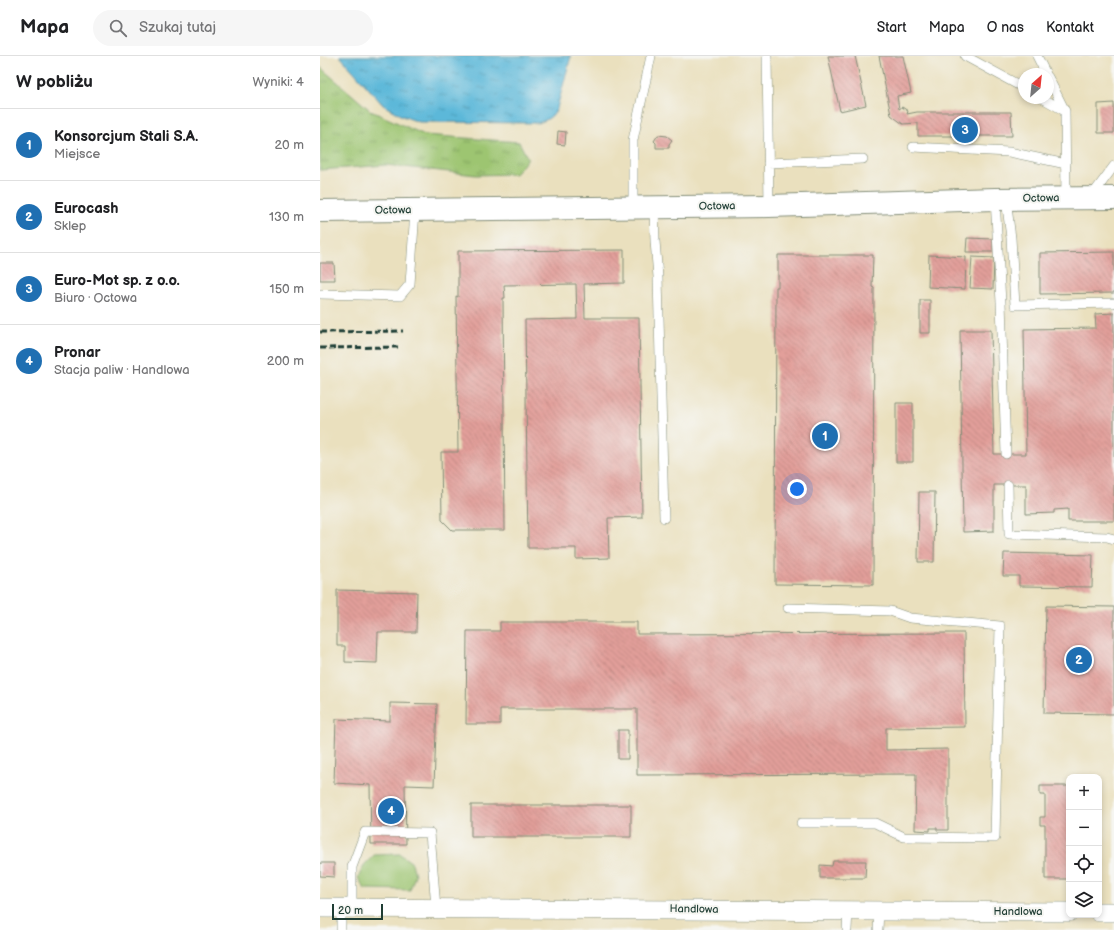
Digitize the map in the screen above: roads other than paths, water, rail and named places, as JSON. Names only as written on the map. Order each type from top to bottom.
[{"type":"street","name":"Octowa","points":[[320,211],[769,206],[1001,199],[1114,198]]},
{"type":"street","name":"Handlowa","points":[[320,908],[1066,912]]},
{"type":"street","points":[[1102,912],[1114,912]]},
{"type":"lane","points":[[633,207],[633,140],[651,56]]},
{"type":"lane","points":[[767,56],[769,206]]},
{"type":"lane","points":[[965,56],[1018,85]]},
{"type":"lane","points":[[1037,56],[1043,68]]},
{"type":"lane","points":[[1054,89],[1066,111],[1066,198]]},
{"type":"lane","points":[[1053,104],[1066,111]]},
{"type":"lane","points":[[913,147],[1009,152],[1066,164]]},
{"type":"lane","points":[[768,163],[863,159]]},
{"type":"lane","points":[[1091,198],[1114,166]]},
{"type":"lane","points":[[1001,199],[1011,238],[1015,305],[1114,303]]},
{"type":"lane","points":[[1001,199],[1001,302],[1006,454]]},
{"type":"lane","points":[[654,207],[658,277],[664,518]]},
{"type":"lane","points":[[320,294],[400,296],[410,284],[415,210]]},
{"type":"lane","points":[[1008,485],[1009,534],[1107,537],[1114,539]]},
{"type":"lane","points":[[788,608],[890,611],[910,618],[1000,626],[995,838],[904,837],[875,823],[800,823]]},
{"type":"lane","points":[[341,930],[352,867],[365,832],[430,833],[436,908]]},
{"type":"lane","points":[[847,930],[848,910]]},
{"type":"lane","points":[[878,930],[879,910]]},
{"type":"water","points":[[340,56],[571,56],[557,108],[554,114],[549,118],[538,123],[419,122],[402,116],[383,105]]},
{"type":"railway","points":[[320,332],[403,331]]},
{"type":"railway","points":[[320,348],[401,347]]},
{"type":"place","name":"Euro-Mot sp. z o.o.","points":[[965,130]]},
{"type":"place","name":"Konsorcjum Stali S.A.","points":[[825,436]]},
{"type":"place","name":"Eurocash","points":[[1079,660]]},
{"type":"place","name":"Pronar","points":[[391,811]]}]
